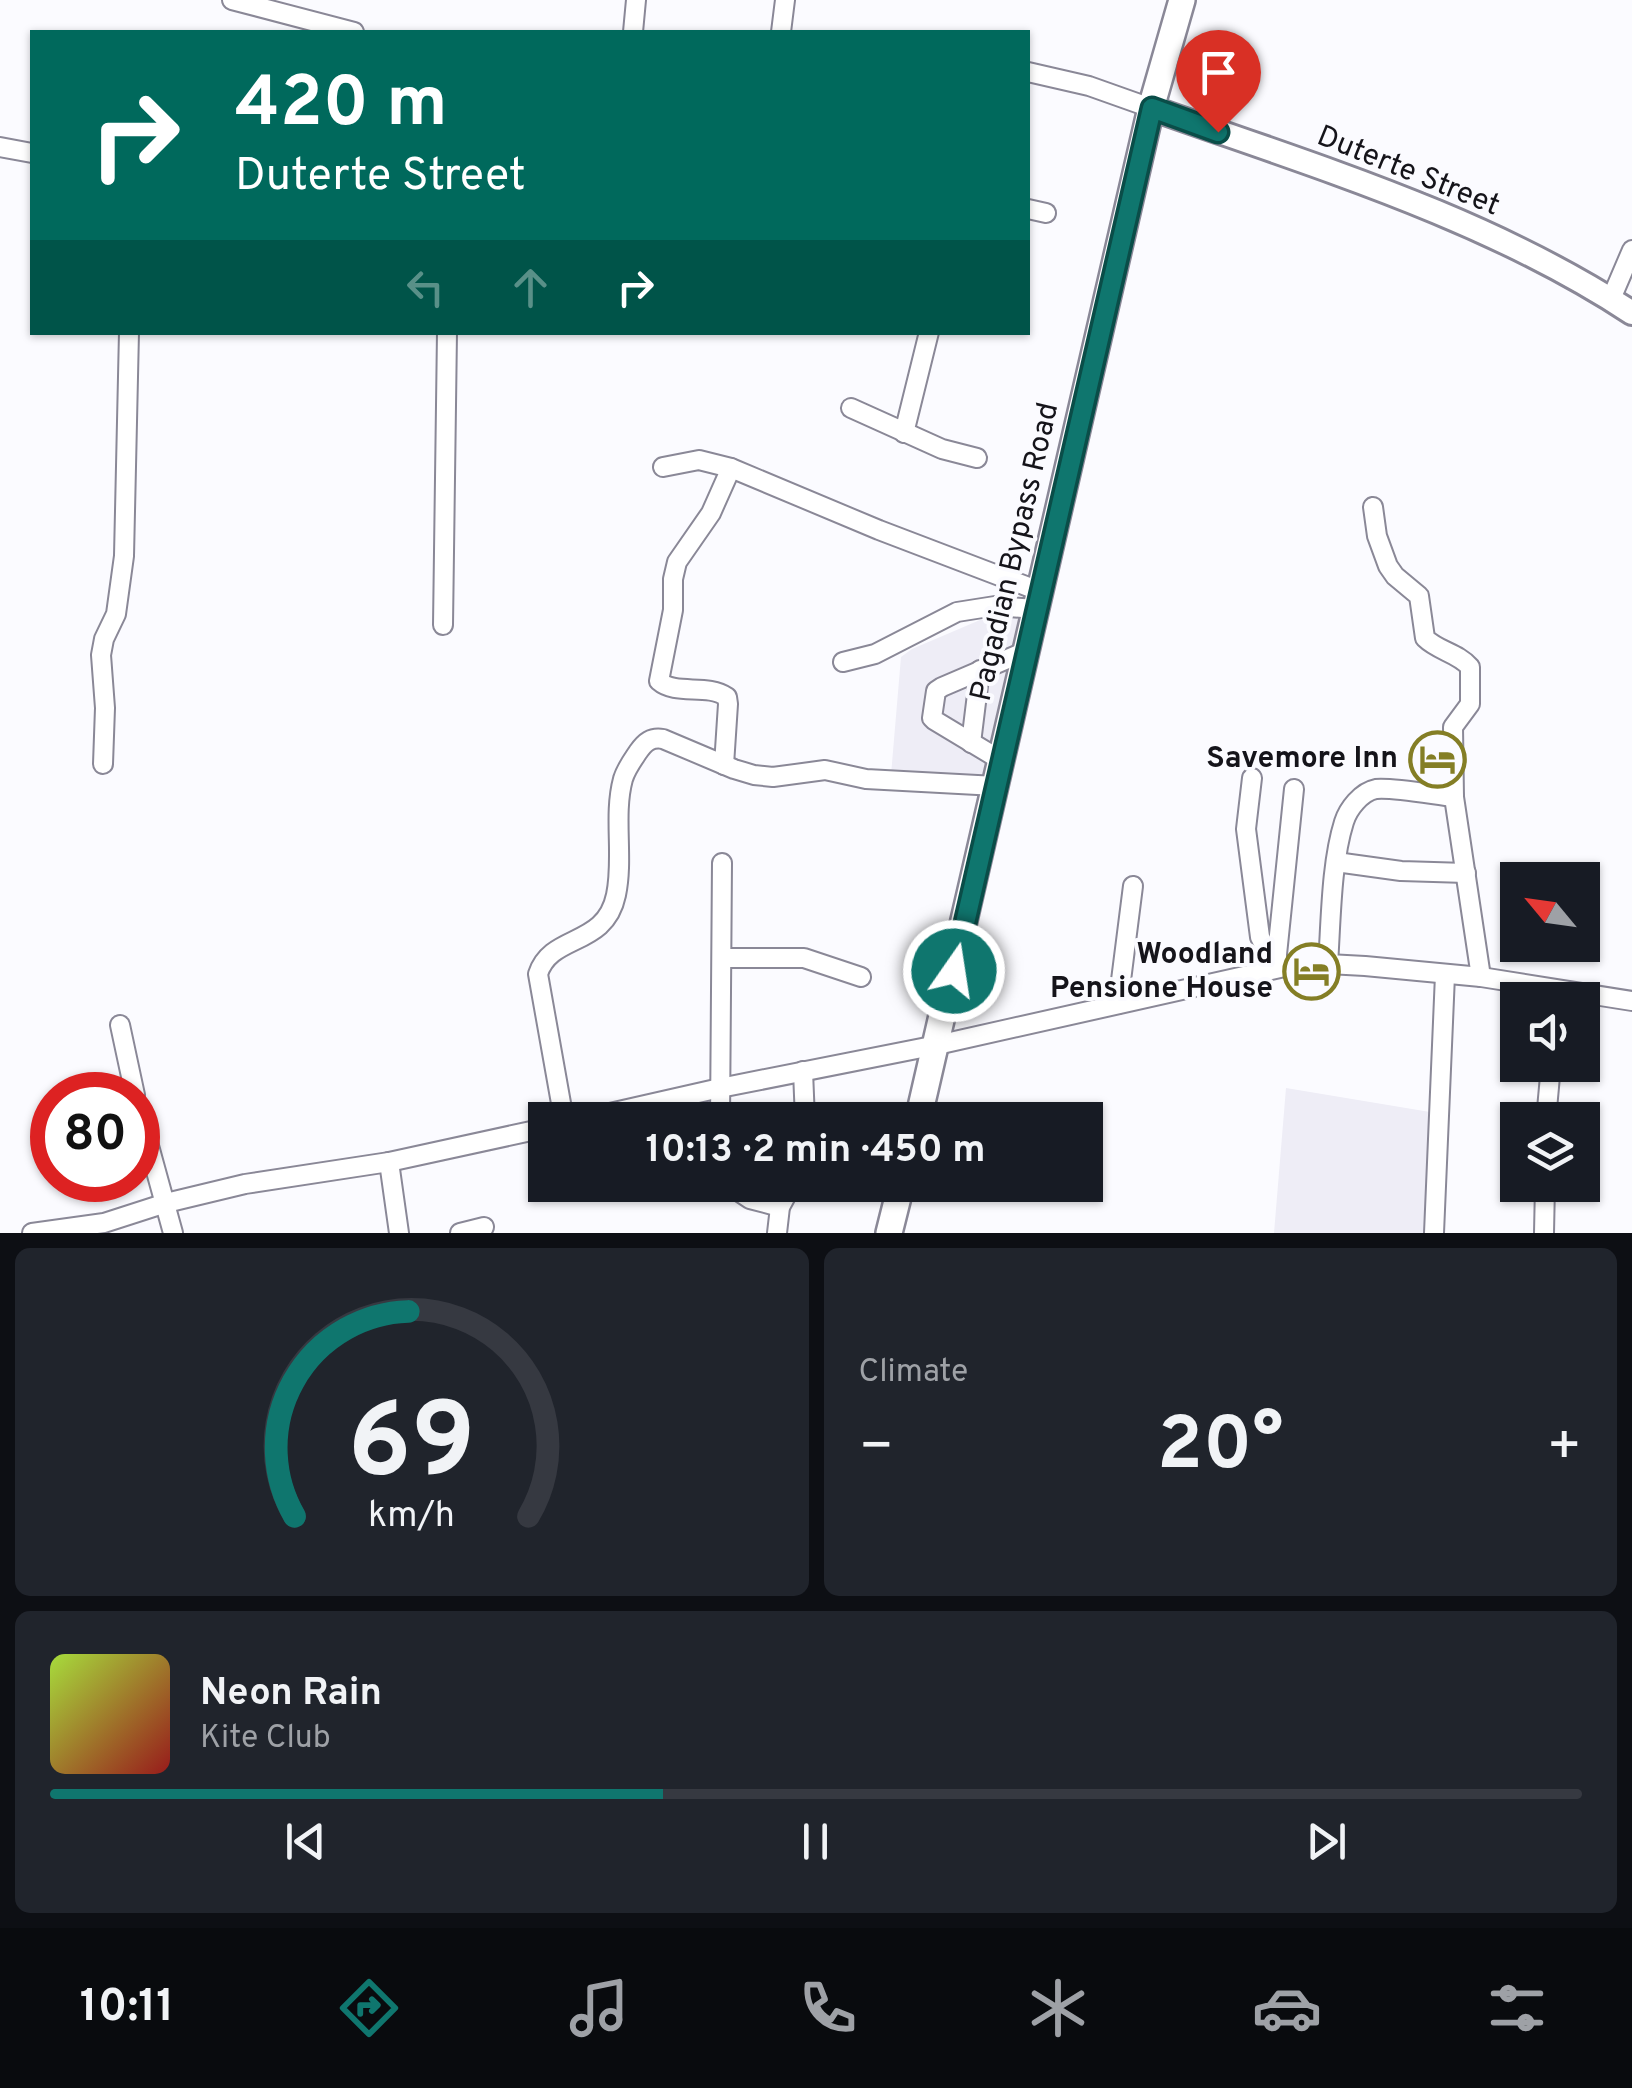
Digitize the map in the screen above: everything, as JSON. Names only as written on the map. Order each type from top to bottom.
[{"type":"highway","name":"Pagadian Bypass Road","points":[[923,1102],[1152,108],[1182,0]]},
{"type":"highway","points":[[889,1233],[897,1202]]},
{"type":"main road","name":"Duterte Street","points":[[1152,108],[1460,223],[1528,254],[1632,312]]},
{"type":"street","points":[[232,0],[346,30]]},
{"type":"street","points":[[283,14],[304,0]]},
{"type":"street","points":[[632,30],[636,0]]},
{"type":"street","points":[[781,30],[785,0]]},
{"type":"street","points":[[1030,72],[1089,86],[1152,108]]},
{"type":"street","points":[[0,147],[30,154]]},
{"type":"street","points":[[1611,299],[1632,250]]},
{"type":"street","points":[[103,764],[105,708],[100,654],[116,614],[124,556],[129,335]]},
{"type":"street","points":[[442,625],[447,335]]},
{"type":"street","points":[[904,433],[928,335]]},
{"type":"street","points":[[850,408],[942,449],[977,458]]},
{"type":"street","points":[[663,466],[699,460],[732,468],[1037,600]]},
{"type":"street","points":[[724,765],[726,696],[715,690],[667,687],[658,681],[672,610],[676,562],[711,513],[732,468]]},
{"type":"street","points":[[1373,508],[1377,536],[1388,566],[1419,596],[1426,638],[1470,667],[1470,704],[1453,726],[1454,797],[1481,977]]},
{"type":"street","points":[[843,662],[876,654],[958,612],[1037,600]]},
{"type":"street","points":[[999,773],[970,743],[932,718],[938,688],[1026,651]]},
{"type":"street","points":[[970,743],[980,670]]},
{"type":"street","points":[[561,1102],[538,974],[552,951],[590,934],[612,908],[620,872],[620,802],[626,770],[642,746],[656,738],[663,739],[724,765],[774,776],[826,770],[866,780],[999,773]]},
{"type":"street","points":[[1252,778],[1246,829],[1262,943],[1276,962]]},
{"type":"street","points":[[1328,964],[1336,862],[1344,823],[1355,803],[1378,789],[1454,797]]},
{"type":"street","points":[[1276,962],[1294,790]]},
{"type":"street","points":[[1336,862],[1466,873]]},
{"type":"street","points":[[720,1102],[722,863]]},
{"type":"street","points":[[1118,1004],[1133,886]]},
{"type":"street","points":[[722,958],[804,958],[861,978]]},
{"type":"street","points":[[658,1102],[1118,1004],[1276,962],[1504,982]]},
{"type":"street","points":[[1434,1233],[1445,975]]},
{"type":"street","points":[[1600,998],[1632,1001]]},
{"type":"street","points":[[120,1025],[130,1072]]},
{"type":"street","points":[[803,1071],[806,1102]]},
{"type":"street","points":[[36,1232],[104,1223],[245,1184],[389,1162],[528,1132]]},
{"type":"street","points":[[389,1162],[399,1233]]},
{"type":"street","points":[[160,1182],[173,1233]]},
{"type":"street","points":[[763,1202],[780,1206]]},
{"type":"street","points":[[777,1233],[782,1202]]},
{"type":"street","points":[[1544,1233],[1545,1202]]},
{"type":"street","points":[[460,1233],[484,1228]]},
{"type":"shaded area","points":[[1020,610],[981,781],[891,775],[901,657],[980,620]]},
{"type":"shaded area","points":[[1286,1088],[1430,1112],[1423,1233],[1274,1233]]},
{"type":"place","name":"Savemore Inn","points":[[1437,759]]},
{"type":"place","name":"Woodland Pensione House","points":[[1312,972]]},
{"type":"route","points":[[954,971],[1152,108],[1218,132]]}]
